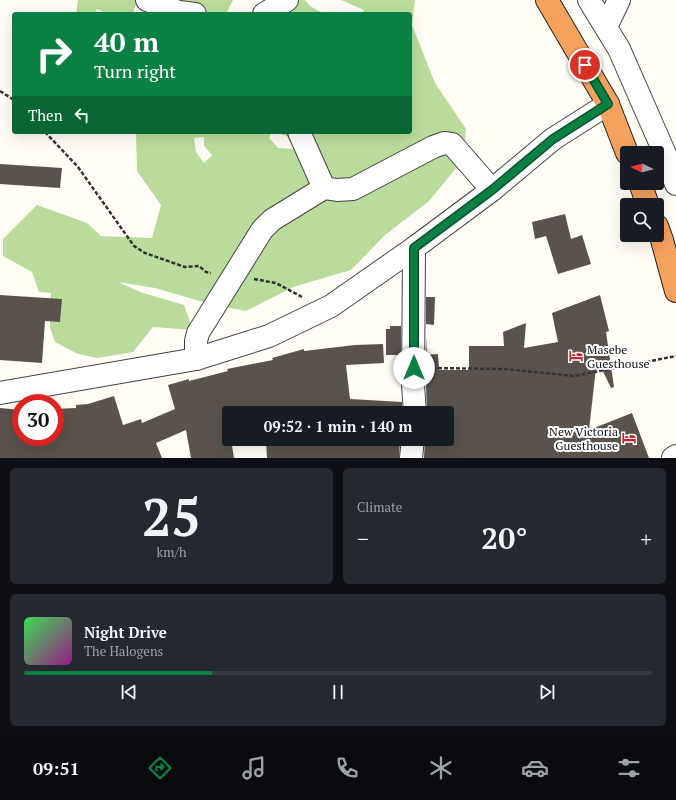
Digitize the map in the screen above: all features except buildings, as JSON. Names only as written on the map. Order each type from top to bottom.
[{"type":"highway","points":[[547,0],[608,104],[624,146]]},
{"type":"highway","points":[[663,242],[676,291]]},
{"type":"street","points":[[147,0],[179,12]]},
{"type":"street","points":[[267,12],[287,0]]},
{"type":"street","points":[[589,0],[619,49],[665,154],[676,184]]},
{"type":"street","points":[[606,27],[620,0]]},
{"type":"street","points":[[0,393],[196,358],[269,336],[331,306],[414,248],[492,190],[553,139],[608,104]]},
{"type":"street","points":[[300,134],[324,188]]},
{"type":"street","points":[[196,358],[198,333],[266,224],[324,188],[337,190],[353,189],[433,146],[444,143],[452,144],[492,190]]},
{"type":"street","points":[[414,248],[415,406]]},
{"type":"street","points":[[411,458],[412,446]]},
{"type":"path","points":[[0,91],[12,99]]},
{"type":"path","points":[[47,134],[78,167],[130,241],[145,253],[185,267],[199,266],[206,272],[231,281],[250,278],[276,284],[306,299],[331,306]]},
{"type":"path","points":[[414,368],[506,369],[574,376],[676,356]]},
{"type":"green space","points":[[78,0],[137,0],[134,12],[105,12],[97,9],[96,12],[76,12]]},
{"type":"green space","points":[[138,0],[233,0],[227,12],[147,12]]},
{"type":"green space","points":[[271,0],[305,0],[310,6],[320,12],[284,12]]},
{"type":"green space","points":[[341,0],[415,0],[412,25],[412,12],[363,12],[364,10]]},
{"type":"green space","points":[[412,25],[435,83],[466,129],[463,160],[428,202],[385,235],[351,270],[293,287],[246,311],[210,304],[155,288],[118,282],[140,292],[184,305],[193,330],[153,327],[133,352],[98,358],[78,354],[55,342],[50,328],[51,293],[39,292],[32,272],[3,256],[3,239],[37,205],[87,223],[101,236],[152,238],[161,205],[137,171],[136,134],[271,134],[269,138],[278,148],[294,149],[287,136],[280,134],[412,134]],"holes":[[[204,137],[204,146],[212,155],[204,163],[196,152],[194,138]]]},
{"type":"place","name":"Masebe Guesthouse","points":[[576,356]]},
{"type":"place","name":"New Victoria Guesthouse","points":[[629,438]]},
{"type":"route","points":[[414,368],[414,248],[492,190],[553,139],[608,104],[585,65]]}]
